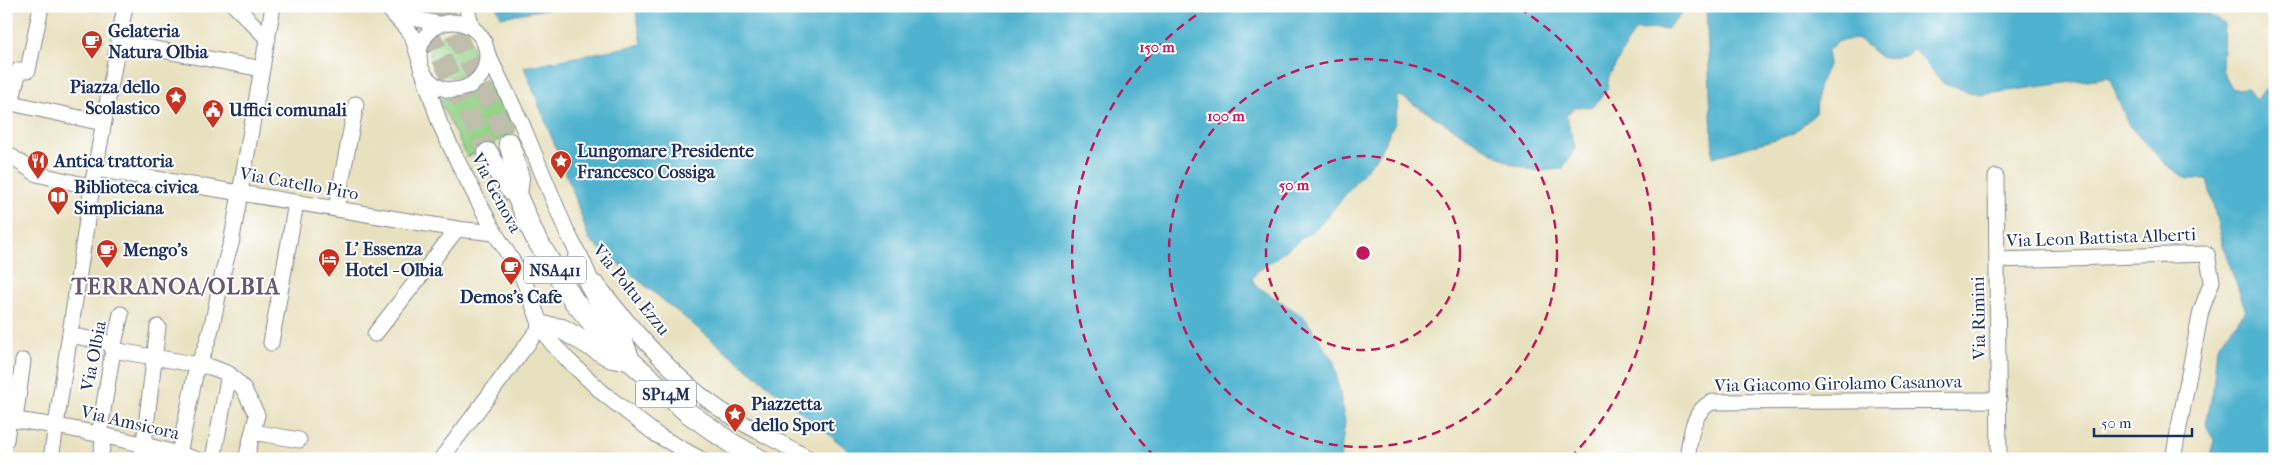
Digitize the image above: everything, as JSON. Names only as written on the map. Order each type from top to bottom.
[{"type":"main road","name":"NSA411","points":[[509,143],[520,178],[517,196]]},
{"type":"main road","name":"NSA411","points":[[488,153],[504,182],[517,196],[535,237],[574,301],[604,337],[630,362]]},
{"type":"main road","points":[[578,258],[592,289],[621,337],[630,362]]},
{"type":"main road","points":[[540,326],[562,329],[612,358],[630,362]]},
{"type":"main road","name":"SP14M","points":[[630,362],[698,420],[759,459]]},
{"type":"street","points":[[50,459],[92,187],[125,6]]},
{"type":"street","points":[[235,6],[268,39]]},
{"type":"street","points":[[178,456],[197,364],[205,352],[223,266],[231,244],[273,6]]},
{"type":"street","points":[[418,56],[419,47],[425,36],[446,23],[459,6]]},
{"type":"street","points":[[386,7],[412,35],[420,67],[424,75],[432,84],[440,88],[452,90],[474,83],[482,74],[486,64],[487,53],[482,38],[472,27],[466,6]]},
{"type":"street","points":[[386,7],[408,17],[472,27]]},
{"type":"street","points":[[40,12],[28,70],[19,70],[11,103],[103,123]]},
{"type":"street","points":[[118,42],[262,69]]},
{"type":"street","name":"Via Poltu Ezzu","points":[[487,53],[518,114],[578,258],[598,286],[659,356],[699,393],[729,415],[809,459]]},
{"type":"street","name":"Via Genova","points":[[424,75],[440,124],[495,232],[523,278],[540,326],[568,360],[604,394],[657,434],[700,459]]},
{"type":"street","points":[[336,210],[356,104]]},
{"type":"street","points":[[6,153],[37,174],[92,187]]},
{"type":"street","name":"Via Catello Piro","points":[[96,169],[336,210],[457,229],[495,232]]},
{"type":"street","name":"Via Rimini","points":[[1996,177],[1999,459]]},
{"type":"street","points":[[271,343],[296,203]]},
{"type":"street","points":[[375,334],[457,229]]},
{"type":"street","name":"Via Leon Battista Alberti","points":[[1997,260],[2207,254],[2212,281],[2200,318],[2173,459]]},
{"type":"street","name":"Via Olbia","points":[[100,459],[101,435],[113,347],[121,314]]},
{"type":"street","points":[[440,459],[540,326]]},
{"type":"street","points":[[143,451],[158,327]]},
{"type":"street","points":[[70,335],[154,359],[197,364],[229,374],[243,388],[257,415],[246,459]]},
{"type":"street","points":[[6,440],[23,361]]},
{"type":"street","points":[[213,459],[229,374]]},
{"type":"street","name":"Via Giacomo Girolamo Casanova","points":[[1687,459],[1697,415],[1704,406],[1713,402],[1999,400]]},
{"type":"street","name":"Via Amsicora","points":[[10,420],[101,435],[143,451],[196,459]]},
{"type":"street","points":[[253,432],[299,440]]},
{"type":"green space","points":[[394,6],[451,6],[450,9],[428,15]]},
{"type":"green space","points":[[456,33],[468,39],[473,47],[473,63],[468,71],[460,76],[448,77],[436,71],[431,63],[430,51],[436,39],[444,34]]},
{"type":"green space","points":[[490,78],[515,132],[467,157],[439,99],[467,95]]},
{"type":"water","points":[[496,6],[562,6],[501,17]]},
{"type":"water","points":[[635,6],[1687,6],[1667,29],[1635,30],[1609,76],[1607,89],[1593,107],[1576,107],[1566,115],[1575,149],[1562,169],[1536,171],[1511,164],[1399,95],[1395,123],[1378,155],[1321,224],[1257,272],[1252,278],[1255,285],[1304,317],[1334,362],[1345,422],[1340,459],[859,459],[589,240],[574,194],[524,67],[642,44]]},
{"type":"water","points":[[1706,6],[2190,6],[2191,12],[2209,15],[2224,24],[2222,70],[2232,89],[2247,88],[2256,100],[2269,86],[2275,91],[2275,455],[2258,459],[2209,459],[2214,441],[2206,424],[2213,390],[2217,346],[2246,311],[2223,246],[2207,179],[2187,179],[2165,164],[2129,126],[2109,77],[1979,95],[1944,84],[1913,48],[1906,56],[1882,58],[1859,39],[1838,41],[1827,51],[1829,63],[1818,87],[1816,113],[1793,134],[1713,157]]},
{"type":"tunnel","points":[[412,6],[422,18],[488,153]]},
{"type":"tunnel","points":[[442,6],[509,143]]},
{"type":"place","name":"Gelateria Natura Olbia","points":[[92,60]]},
{"type":"place","name":"Piazza dello Scolastico","points":[[176,116]]},
{"type":"place","name":"Uffici comunali","points":[[213,129]]},
{"type":"place","name":"Antica trattoria","points":[[38,180]]},
{"type":"place","name":"Lungomare Presidente Francesco Cossiga","points":[[561,180]]},
{"type":"place","name":"Biblioteca civica Simpliciana","points":[[58,216]]},
{"type":"place","name":"Mengo's","points":[[107,269]]},
{"type":"place","name":"L' Essenza Hotel - Olbia","points":[[329,278]]},
{"type":"place","name":"Demos's Cafe","points":[[511,286]]},
{"type":"place","name":"Piazzetta dello Sport","points":[[735,433]]},
{"type":"district","name":"TERRANOA/OLBIA","points":[[176,287]]}]
